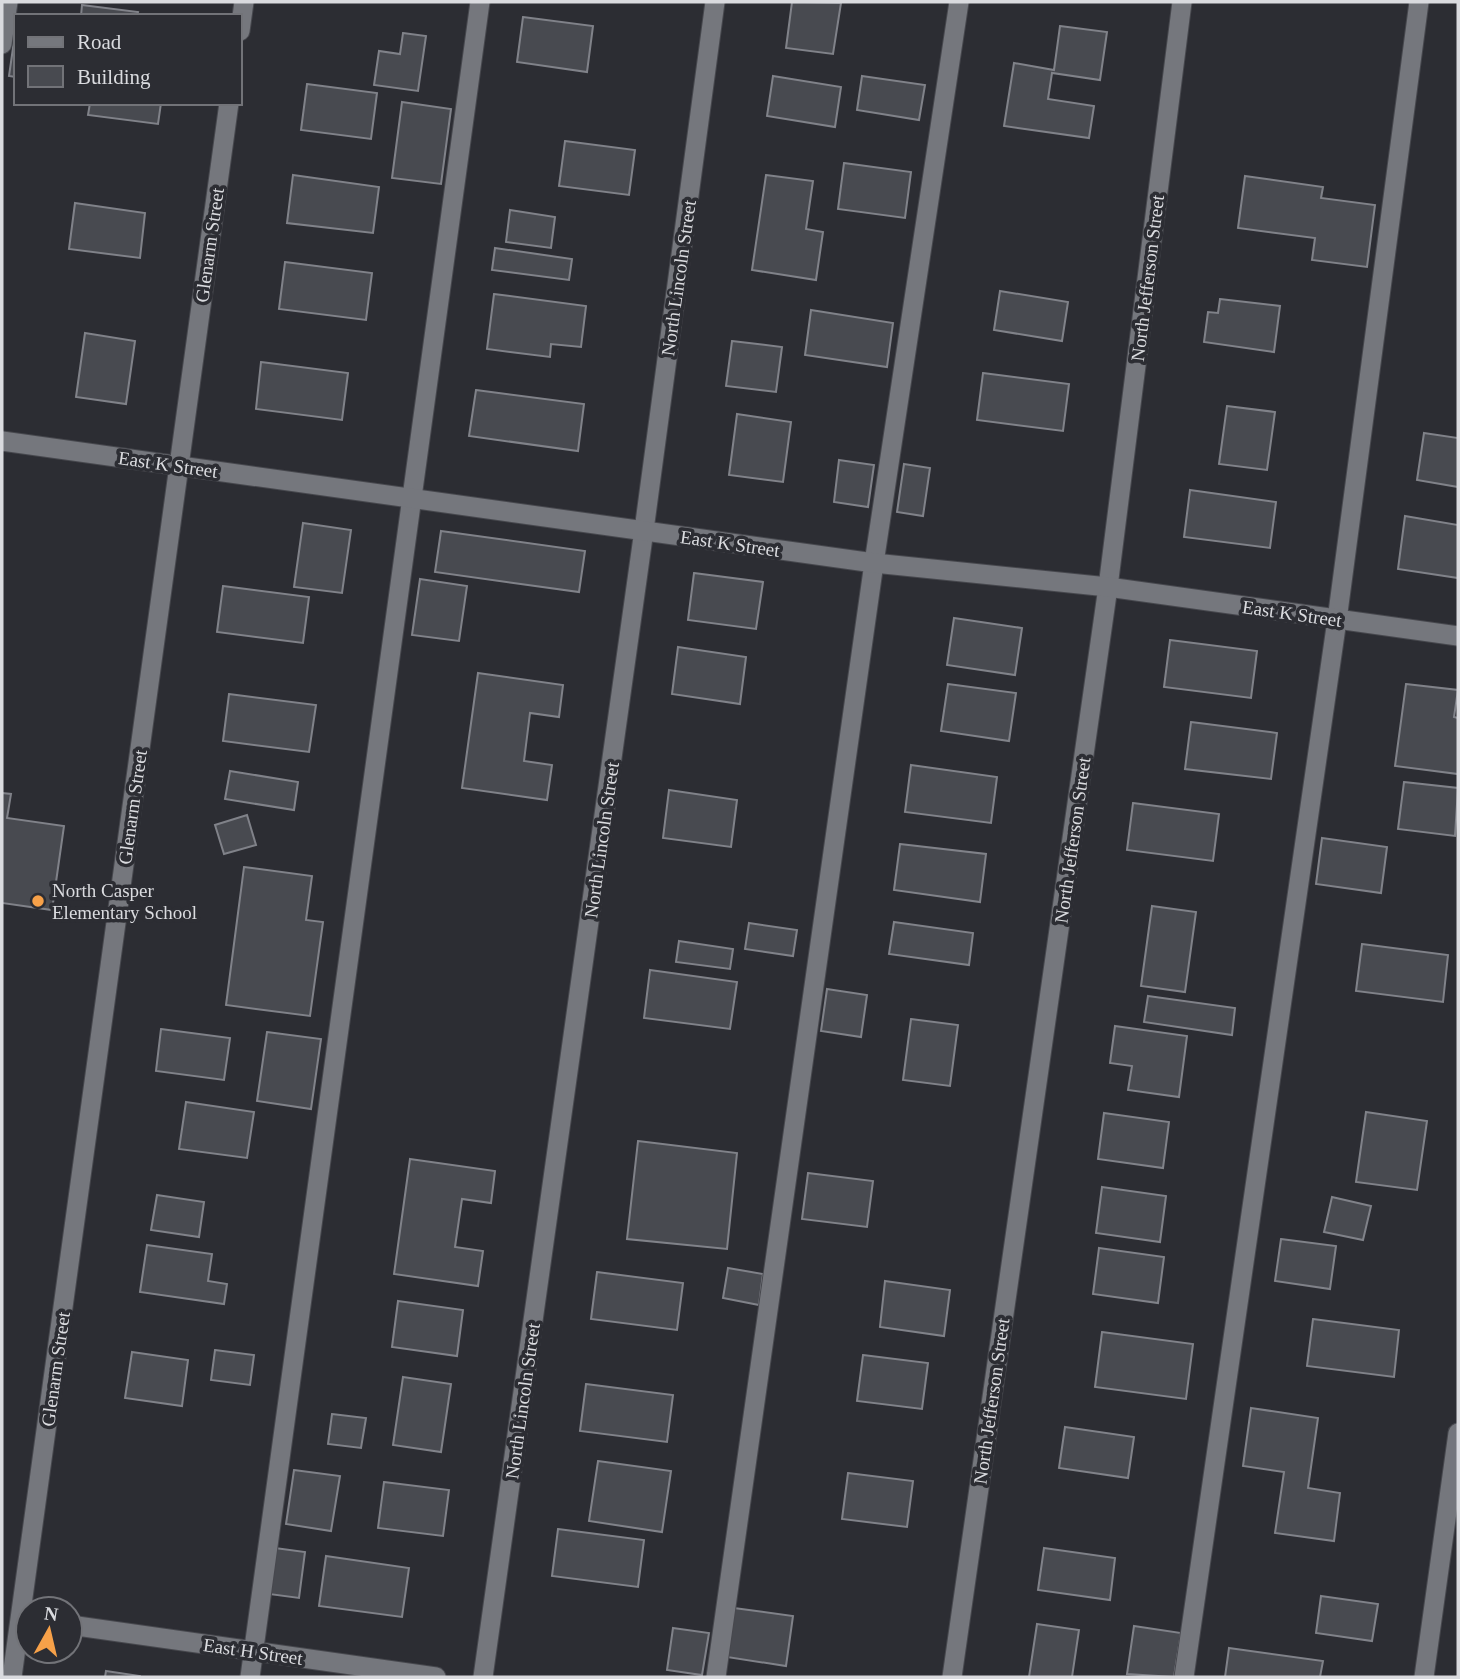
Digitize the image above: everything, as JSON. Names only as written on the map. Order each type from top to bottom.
[{"type":"street","points":[[2,44],[8,2]]},
{"type":"street","points":[[250,1677],[480,2]]},
{"type":"street","name":"North Lincoln Street","points":[[483,1677],[644,530],[715,2]]},
{"type":"street","points":[[716,1677],[874,563],[959,2]]},
{"type":"street","name":"North Jefferson Street","points":[[951,1677],[1108,587],[1182,2]]},
{"type":"street","points":[[1184,1677],[1337,620],[1419,2]]},
{"type":"street","name":"Glenarm Street","points":[[20,1595],[229,105]]},
{"type":"street","name":"East K Street","points":[[2,441],[874,563],[1108,587],[1458,636]]},
{"type":"street","points":[[1424,1677],[1458,1433]]},
{"type":"street","name":"East H Street","points":[[84,1627],[436,1677]]},
{"type":"street","name":"Glenarm Street","points":[[12,1677],[14,1653]]},
{"type":"building","points":[[792,2],[841,3],[833,54],[786,48]]},
{"type":"building","points":[[82,5],[138,12],[138,14],[81,14]]},
{"type":"building","points":[[523,17],[593,26],[587,72],[517,62]]},
{"type":"building","points":[[1060,26],[1107,32],[1100,80],[1052,73],[1048,99],[1094,106],[1089,138],[1004,126],[1014,63],[1054,70]]},
{"type":"building","points":[[403,33],[426,36],[418,91],[374,85],[379,51],[400,54]]},
{"type":"building","points":[[14,41],[14,77],[9,76]]},
{"type":"building","points":[[773,76],[841,87],[835,127],[767,116]]},
{"type":"building","points":[[862,76],[925,85],[919,120],[857,110]]},
{"type":"building","points":[[307,84],[377,93],[371,139],[301,130]]},
{"type":"building","points":[[402,102],[451,109],[441,184],[392,178]]},
{"type":"building","points":[[90,105],[161,105],[158,124],[88,115]]},
{"type":"building","points":[[565,141],[635,150],[629,195],[559,186]]},
{"type":"building","points":[[844,163],[911,172],[905,218],[838,209]]},
{"type":"building","points":[[293,175],[379,187],[373,233],[287,223]]},
{"type":"building","points":[[766,175],[813,181],[806,229],[823,232],[816,280],[752,270]]},
{"type":"building","points":[[1245,176],[1323,187],[1321,198],[1375,205],[1367,267],[1312,260],[1315,238],[1238,228]]},
{"type":"building","points":[[75,203],[145,213],[140,258],[69,249]]},
{"type":"building","points":[[510,210],[555,217],[551,248],[506,242]]},
{"type":"building","points":[[495,248],[572,259],[569,280],[492,270]]},
{"type":"building","points":[[285,262],[372,273],[366,320],[279,309]]},
{"type":"building","points":[[1000,291],[1068,302],[1062,341],[994,330]]},
{"type":"building","points":[[494,294],[586,306],[581,347],[551,344],[550,357],[487,349]]},
{"type":"building","points":[[1220,299],[1280,306],[1274,352],[1204,342],[1208,312],[1218,313]]},
{"type":"building","points":[[811,310],[893,323],[887,367],[805,355]]},
{"type":"building","points":[[85,333],[135,341],[126,404],[76,397]]},
{"type":"building","points":[[732,341],[782,347],[776,392],[726,386]]},
{"type":"building","points":[[261,362],[348,373],[342,420],[256,409]]},
{"type":"building","points":[[983,373],[1069,384],[1063,431],[977,420]]},
{"type":"building","points":[[476,390],[584,404],[578,451],[469,436]]},
{"type":"building","points":[[1227,406],[1275,412],[1267,470],[1219,464]]},
{"type":"building","points":[[737,414],[791,422],[783,482],[729,475]]},
{"type":"building","points":[[1424,433],[1458,438],[1458,487],[1417,480]]},
{"type":"building","points":[[839,460],[874,465],[868,507],[834,502]]},
{"type":"building","points":[[904,464],[930,468],[923,516],[897,512]]},
{"type":"building","points":[[1190,490],[1276,502],[1270,548],[1184,537]]},
{"type":"building","points":[[1405,516],[1458,525],[1458,578],[1398,569]]},
{"type":"building","points":[[303,523],[351,530],[342,593],[294,587]]},
{"type":"building","points":[[441,531],[585,551],[579,592],[435,572]]},
{"type":"building","points":[[694,573],[763,582],[756,629],[688,620]]},
{"type":"building","points":[[420,579],[467,586],[459,641],[412,635]]},
{"type":"building","points":[[223,586],[309,597],[303,643],[217,632]]},
{"type":"building","points":[[954,618],[1022,628],[1015,675],[947,665]]},
{"type":"building","points":[[1170,640],[1257,651],[1251,698],[1164,687]]},
{"type":"building","points":[[678,647],[746,657],[740,704],[672,694]]},
{"type":"building","points":[[478,673],[563,685],[559,717],[530,713],[524,761],[552,765],[547,800],[462,788]]},
{"type":"building","points":[[948,684],[1016,693],[1009,741],[941,731]]},
{"type":"building","points":[[1406,684],[1458,690],[1454,717],[1458,718],[1458,774],[1395,766]]},
{"type":"building","points":[[229,694],[316,705],[309,752],[223,741]]},
{"type":"building","points":[[1191,722],[1277,733],[1271,779],[1185,769]]},
{"type":"building","points":[[911,765],[997,777],[991,823],[905,812]]},
{"type":"building","points":[[230,771],[298,782],[294,810],[225,799]]},
{"type":"building","points":[[1404,782],[1458,788],[1455,836],[1398,829]]},
{"type":"building","points":[[669,790],[737,800],[731,847],[663,838]]},
{"type":"building","points":[[2,793],[11,794],[7,818],[64,826],[52,910],[2,903]]},
{"type":"building","points":[[1133,803],[1219,814],[1213,861],[1127,850]]},
{"type":"building","points":[[247,815],[256,845],[224,854],[215,825]]},
{"type":"building","points":[[1322,838],[1387,847],[1381,893],[1316,884]]},
{"type":"building","points":[[900,844],[986,854],[980,902],[894,890]]},
{"type":"building","points":[[244,867],[312,876],[306,920],[323,922],[310,1016],[226,1005]]},
{"type":"building","points":[[1152,906],[1196,912],[1185,992],[1141,986]]},
{"type":"building","points":[[894,922],[973,933],[969,965],[889,954]]},
{"type":"building","points":[[749,923],[797,930],[793,956],[745,949]]},
{"type":"building","points":[[679,941],[733,949],[730,969],[676,962]]},
{"type":"building","points":[[1362,944],[1448,955],[1443,1002],[1356,991]]},
{"type":"building","points":[[650,970],[737,982],[730,1029],[644,1018]]},
{"type":"building","points":[[827,989],[867,995],[861,1037],[821,1031]]},
{"type":"building","points":[[1148,996],[1235,1008],[1232,1035],[1144,1022]]},
{"type":"building","points":[[911,1019],[958,1025],[950,1086],[903,1080]]},
{"type":"building","points":[[1115,1026],[1187,1036],[1179,1097],[1128,1090],[1132,1066],[1110,1063]]},
{"type":"building","points":[[161,1029],[230,1038],[224,1080],[156,1071]]},
{"type":"building","points":[[267,1032],[321,1039],[311,1109],[257,1101]]},
{"type":"building","points":[[186,1102],[254,1112],[247,1158],[179,1149]]},
{"type":"building","points":[[1366,1112],[1427,1121],[1417,1190],[1356,1182]]},
{"type":"building","points":[[1104,1113],[1169,1122],[1163,1168],[1098,1159]]},
{"type":"building","points":[[638,1141],[737,1153],[727,1249],[627,1239]]},
{"type":"building","points":[[410,1159],[495,1171],[491,1203],[462,1199],[455,1247],[483,1251],[478,1286],[394,1274]]},
{"type":"building","points":[[808,1173],[873,1181],[867,1227],[802,1219]]},
{"type":"building","points":[[1102,1187],[1166,1196],[1160,1242],[1096,1233]]},
{"type":"building","points":[[157,1195],[204,1202],[199,1237],[151,1230]]},
{"type":"building","points":[[1332,1197],[1371,1206],[1363,1240],[1324,1232]]},
{"type":"building","points":[[1281,1239],[1336,1246],[1330,1289],[1275,1281]]},
{"type":"building","points":[[147,1245],[212,1254],[208,1281],[227,1284],[224,1304],[140,1292]]},
{"type":"building","points":[[1099,1248],[1164,1257],[1158,1303],[1093,1294]]},
{"type":"building","points":[[728,1268],[763,1274],[759,1305],[723,1298]]},
{"type":"building","points":[[597,1272],[683,1283],[677,1330],[591,1319]]},
{"type":"building","points":[[885,1281],[950,1290],[944,1336],[880,1327]]},
{"type":"building","points":[[398,1301],[463,1310],[457,1356],[392,1347]]},
{"type":"building","points":[[1313,1319],[1399,1330],[1394,1377],[1307,1366]]},
{"type":"building","points":[[1102,1332],[1193,1344],[1186,1399],[1095,1387]]},
{"type":"building","points":[[215,1350],[254,1355],[250,1385],[211,1380]]},
{"type":"building","points":[[132,1352],[188,1360],[182,1406],[125,1398]]},
{"type":"building","points":[[863,1355],[928,1363],[922,1409],[857,1401]]},
{"type":"building","points":[[403,1377],[451,1384],[441,1452],[393,1445]]},
{"type":"building","points":[[586,1384],[673,1395],[667,1442],[580,1431]]},
{"type":"building","points":[[1251,1408],[1318,1418],[1308,1488],[1340,1493],[1334,1541],[1275,1533],[1284,1472],[1243,1466]]},
{"type":"building","points":[[332,1414],[366,1418],[361,1448],[328,1444]]},
{"type":"building","points":[[1065,1427],[1134,1437],[1128,1478],[1059,1468]]},
{"type":"building","points":[[598,1461],[671,1471],[662,1532],[589,1521]]},
{"type":"building","points":[[294,1470],[340,1476],[331,1531],[286,1524]]},
{"type":"building","points":[[848,1473],[913,1481],[907,1527],[842,1519]]},
{"type":"building","points":[[384,1482],[449,1490],[443,1536],[378,1528]]},
{"type":"building","points":[[558,1529],[644,1540],[638,1587],[552,1576]]},
{"type":"building","points":[[275,1548],[305,1552],[299,1598],[269,1594]]},
{"type":"building","points":[[1044,1548],[1115,1558],[1110,1600],[1038,1590]]},
{"type":"building","points":[[326,1556],[409,1568],[402,1617],[319,1606]]},
{"type":"building","points":[[1321,1596],[1378,1604],[1372,1641],[1316,1633]]},
{"type":"building","points":[[734,1608],[793,1616],[786,1666],[727,1657]]},
{"type":"building","points":[[1037,1624],[1079,1630],[1072,1677],[1029,1677]]},
{"type":"building","points":[[1134,1626],[1181,1633],[1174,1677],[1127,1674]]},
{"type":"building","points":[[673,1628],[709,1633],[702,1675],[667,1670]]},
{"type":"building","points":[[1229,1648],[1323,1661],[1320,1677],[1225,1677]]},
{"type":"building","points":[[106,1671],[140,1676],[140,1677],[105,1677]]},
{"type":"place","name":"North Casper Elementary School","points":[[38,901]]}]
